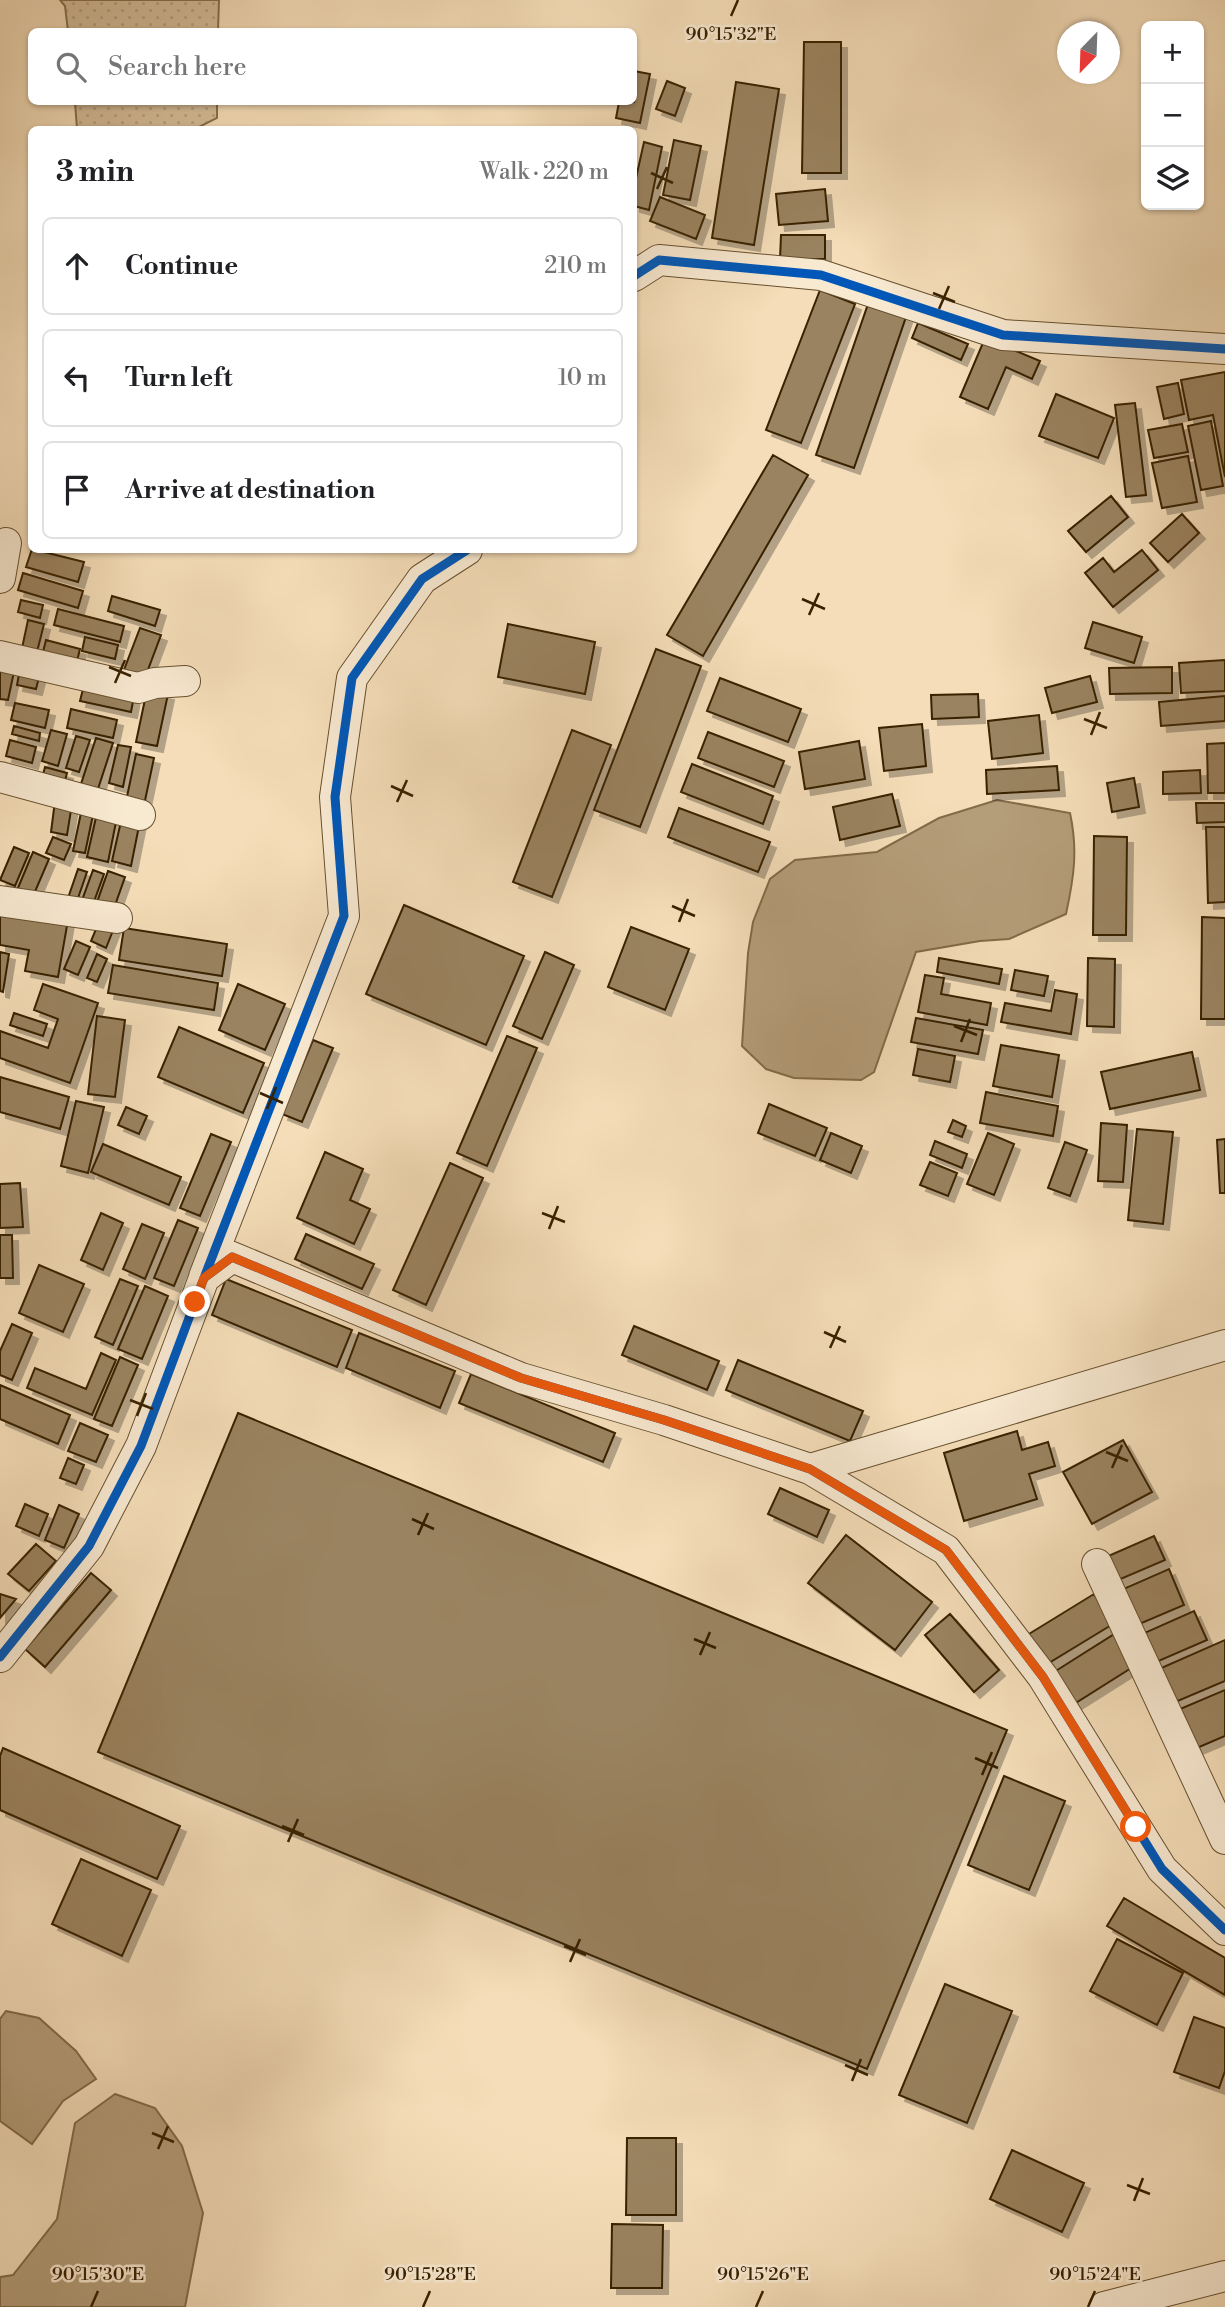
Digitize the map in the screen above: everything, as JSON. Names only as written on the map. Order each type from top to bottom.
[{"type":"street","points":[[637,274],[659,260],[821,275],[1003,335],[1225,349]]},
{"type":"street","points":[[0,578],[6,543]]},
{"type":"street","points":[[0,1657],[89,1546],[141,1446],[344,916],[335,797],[352,678],[422,579],[462,553]]},
{"type":"street","points":[[0,656],[138,688],[185,681]]},
{"type":"street","points":[[0,777],[139,815]]},
{"type":"street","points":[[0,901],[117,918]]},
{"type":"street","points":[[204,1278],[232,1257],[521,1378],[664,1420],[810,1469],[946,1550],[1043,1677],[1162,1869],[1225,1930]]},
{"type":"street","points":[[810,1469],[1225,1345]]},
{"type":"street","points":[[1097,1564],[1225,1839]]},
{"type":"street","points":[[1104,2307],[1225,2276]]},
{"type":"shaded area","points":[[60,0],[219,0],[218,28],[68,28],[65,6]]},
{"type":"shaded area","points":[[75,105],[217,105],[217,118],[201,126],[77,126]]},
{"type":"shaded area","points":[[997,800],[1070,813],[1074,864],[1066,914],[1009,939],[916,952],[874,1072],[861,1080],[794,1078],[766,1069],[742,1046],[748,953],[753,922],[770,879],[795,860],[877,852],[939,818]]},
{"type":"shaded area","points":[[6,2011],[39,2018],[76,2051],[96,2079],[63,2101],[32,2144],[0,2121],[0,2019]]},
{"type":"shaded area","points":[[115,2094],[155,2108],[182,2146],[203,2213],[185,2307],[0,2307],[0,2277],[13,2275],[57,2219],[75,2123]]},
{"type":"building","points":[[804,42],[841,42],[841,173],[802,173]]},
{"type":"building","points":[[637,72],[650,74],[640,123],[616,118],[618,105],[637,105]]},
{"type":"building","points":[[667,81],[685,88],[675,116],[656,109]]},
{"type":"building","points":[[736,82],[779,89],[754,245],[712,238]]},
{"type":"building","points":[[674,140],[701,146],[690,200],[663,195]]},
{"type":"building","points":[[644,142],[662,147],[649,210],[637,207],[637,174]]},
{"type":"building","points":[[825,189],[828,221],[779,225],[776,194]]},
{"type":"building","points":[[660,197],[705,215],[696,239],[650,221]]},
{"type":"building","points":[[781,235],[825,235],[825,259],[780,259]]},
{"type":"building","points":[[820,290],[855,304],[801,443],[766,430]]},
{"type":"building","points":[[868,304],[906,317],[854,468],[816,455]]},
{"type":"building","points":[[918,323],[968,344],[961,360],[912,338]]},
{"type":"building","points":[[985,338],[1040,361],[1032,379],[1006,367],[988,409],[960,397]]},
{"type":"building","points":[[1225,372],[1225,477],[1213,415],[1189,420],[1181,380]]},
{"type":"building","points":[[1178,383],[1184,414],[1164,419],[1157,387]]},
{"type":"building","points":[[1056,394],[1114,418],[1098,458],[1039,436]]},
{"type":"building","points":[[1135,403],[1146,495],[1126,497],[1115,405]]},
{"type":"building","points":[[1211,421],[1223,486],[1201,490],[1188,426]]},
{"type":"building","points":[[1182,424],[1188,452],[1154,458],[1148,430]]},
{"type":"building","points":[[773,455],[808,475],[703,656],[667,635]]},
{"type":"building","points":[[1188,456],[1197,502],[1162,508],[1152,463]]},
{"type":"building","points":[[1111,496],[1128,517],[1086,552],[1068,531]]},
{"type":"building","points":[[1182,514],[1199,533],[1168,562],[1150,543]]},
{"type":"building","points":[[1142,550],[1158,570],[1113,607],[1085,573],[1103,558],[1114,572]]},
{"type":"building","points":[[31,553],[48,553],[84,562],[78,582],[26,567]]},
{"type":"building","points":[[23,573],[83,591],[78,608],[18,590]]},
{"type":"building","points":[[112,596],[160,610],[155,626],[108,611]]},
{"type":"building","points":[[21,600],[43,605],[40,618],[18,612]]},
{"type":"building","points":[[58,609],[124,626],[120,642],[54,625]]},
{"type":"building","points":[[28,620],[44,624],[36,656],[21,653]]},
{"type":"building","points":[[1093,622],[1142,637],[1134,663],[1085,648]]},
{"type":"building","points":[[508,624],[595,642],[585,694],[498,677]]},
{"type":"building","points":[[140,628],[161,635],[143,683],[122,675]]},
{"type":"building","points":[[85,637],[118,645],[115,659],[82,651]]},
{"type":"building","points":[[46,640],[80,649],[75,669],[41,660]]},
{"type":"building","points":[[656,649],[701,666],[640,827],[594,810]]},
{"type":"building","points":[[1225,660],[1225,691],[1181,693],[1179,663]]},
{"type":"building","points":[[15,667],[8,700],[0,699],[0,670]]},
{"type":"building","points":[[1172,667],[1172,693],[1110,694],[1109,668]]},
{"type":"building","points":[[20,669],[40,673],[36,689],[17,685]]},
{"type":"building","points":[[1090,676],[1097,702],[1052,713],[1045,688]]},
{"type":"building","points":[[720,678],[801,709],[788,742],[707,711]]},
{"type":"building","points":[[85,681],[135,691],[131,712],[80,701]]},
{"type":"building","points":[[147,690],[168,694],[157,746],[136,742]]},
{"type":"building","points":[[978,694],[979,717],[932,719],[931,695]]},
{"type":"building","points":[[1225,696],[1225,721],[1161,726],[1159,702]]},
{"type":"building","points":[[15,703],[49,710],[45,728],[11,720]]},
{"type":"building","points":[[71,709],[117,720],[113,738],[67,728]]},
{"type":"building","points":[[1039,715],[1043,753],[992,759],[988,721]]},
{"type":"building","points":[[922,724],[926,766],[884,771],[879,728]]},
{"type":"building","points":[[14,726],[40,733],[39,741],[12,734]]},
{"type":"building","points":[[51,730],[67,734],[58,766],[42,761]]},
{"type":"building","points":[[572,730],[611,745],[552,897],[513,882]]},
{"type":"building","points":[[708,732],[784,761],[774,787],[698,758]]},
{"type":"building","points":[[76,736],[90,740],[79,772],[66,768]]},
{"type":"building","points":[[96,738],[113,743],[96,795],[79,790]]},
{"type":"building","points":[[10,740],[36,747],[32,763],[6,756]]},
{"type":"building","points":[[859,741],[865,779],[805,789],[799,752]]},
{"type":"building","points":[[1225,743],[1225,793],[1208,793],[1207,744]]},
{"type":"building","points":[[118,745],[131,747],[123,787],[109,783]]},
{"type":"building","points":[[136,754],[154,758],[143,810],[125,806]]},
{"type":"building","points":[[692,764],[773,796],[763,824],[681,792]]},
{"type":"building","points":[[1057,766],[1059,790],[987,794],[986,770]]},
{"type":"building","points":[[45,767],[67,773],[62,793],[40,786]]},
{"type":"building","points":[[1200,770],[1201,793],[1163,794],[1163,772]]},
{"type":"building","points":[[1134,778],[1139,807],[1112,812],[1107,783]]},
{"type":"building","points":[[892,794],[900,826],[840,840],[833,807]]},
{"type":"building","points":[[55,801],[72,804],[67,835],[51,832]]},
{"type":"building","points":[[1196,803],[1225,803],[1225,822],[1197,823]]},
{"type":"building","points":[[82,808],[94,810],[85,853],[73,851]]},
{"type":"building","points":[[679,808],[770,842],[758,872],[668,837]]},
{"type":"building","points":[[97,813],[117,817],[108,862],[87,857]]},
{"type":"building","points":[[122,817],[140,821],[131,866],[112,861]]},
{"type":"building","points":[[1206,827],[1225,827],[1225,902],[1208,903]]},
{"type":"building","points":[[1094,836],[1127,837],[1126,935],[1093,935]]},
{"type":"building","points":[[53,837],[71,844],[64,860],[46,853]]},
{"type":"building","points":[[14,847],[29,853],[15,886],[0,880]]},
{"type":"building","points":[[33,852],[49,859],[31,901],[15,895]]},
{"type":"building","points":[[78,869],[87,872],[77,901],[68,898]]},
{"type":"building","points":[[93,870],[104,874],[92,907],[81,903]]},
{"type":"building","points":[[108,871],[125,877],[113,911],[96,905]]},
{"type":"building","points":[[404,905],[524,956],[486,1045],[366,994]]},
{"type":"building","points":[[0,908],[68,920],[58,977],[25,971],[29,950],[0,945]]},
{"type":"building","points":[[1202,917],[1225,918],[1225,1019],[1201,1019]]},
{"type":"building","points":[[99,922],[114,928],[106,948],[91,941]]},
{"type":"building","points":[[631,927],[689,949],[665,1010],[608,987]]},
{"type":"building","points":[[124,928],[227,944],[222,976],[119,960]]},
{"type":"building","points":[[76,941],[90,947],[78,975],[64,969]]},
{"type":"building","points":[[0,952],[9,954],[3,992],[0,991]]},
{"type":"building","points":[[545,952],[574,965],[542,1039],[513,1026]]},
{"type":"building","points":[[97,954],[107,959],[97,982],[87,978]]},
{"type":"building","points":[[939,958],[1002,969],[999,984],[937,972]]},
{"type":"building","points":[[1088,958],[1115,959],[1114,1027],[1087,1026]]},
{"type":"building","points":[[113,965],[218,983],[214,1010],[108,993]]},
{"type":"building","points":[[1015,970],[1048,976],[1044,996],[1011,990]]},
{"type":"building","points":[[925,975],[944,978],[941,994],[991,1003],[987,1025],[918,1012]]},
{"type":"building","points":[[43,984],[98,1003],[70,1083],[0,1058],[0,1031],[48,1048],[58,1019],[34,1010]]},
{"type":"building","points":[[238,984],[285,1004],[265,1050],[219,1030]]},
{"type":"building","points":[[1055,990],[1077,994],[1071,1034],[1001,1022],[1005,1003],[1051,1011]]},
{"type":"building","points":[[14,1013],[47,1024],[43,1036],[10,1025]]},
{"type":"building","points":[[97,1016],[125,1020],[115,1097],[88,1094]]},
{"type":"building","points":[[916,1018],[983,1030],[978,1054],[911,1042]]},
{"type":"building","points":[[179,1027],[264,1063],[243,1113],[158,1077]]},
{"type":"building","points":[[507,1036],[537,1048],[487,1166],[457,1153]]},
{"type":"building","points":[[313,1040],[333,1048],[302,1122],[282,1114]]},
{"type":"building","points":[[1001,1045],[1059,1055],[1052,1097],[993,1086]]},
{"type":"building","points":[[918,1049],[955,1056],[950,1082],[913,1075]]},
{"type":"building","points":[[1192,1052],[1200,1090],[1110,1109],[1101,1072]]},
{"type":"building","points":[[0,1077],[69,1097],[60,1129],[0,1112]]},
{"type":"building","points":[[986,1092],[1058,1106],[1053,1136],[980,1123]]},
{"type":"building","points":[[76,1101],[104,1107],[88,1173],[61,1166]]},
{"type":"building","points":[[769,1104],[827,1128],[815,1156],[758,1133]]},
{"type":"building","points":[[126,1107],[147,1116],[139,1134],[118,1125]]},
{"type":"building","points":[[953,1120],[966,1126],[962,1137],[948,1132]]},
{"type":"building","points":[[1101,1123],[1127,1125],[1123,1182],[1098,1181]]},
{"type":"building","points":[[1137,1129],[1173,1132],[1163,1224],[1128,1220]]},
{"type":"building","points":[[831,1133],[862,1146],[851,1173],[820,1160]]},
{"type":"building","points":[[988,1133],[1014,1144],[994,1195],[967,1184]]},
{"type":"building","points":[[211,1134],[231,1142],[200,1216],[180,1208]]},
{"type":"building","points":[[1225,1139],[1225,1193],[1220,1193],[1217,1140]]},
{"type":"building","points":[[935,1141],[967,1154],[962,1168],[930,1155]]},
{"type":"building","points":[[1065,1142],[1087,1150],[1070,1196],[1048,1188]]},
{"type":"building","points":[[103,1144],[181,1177],[169,1205],[91,1172]]},
{"type":"building","points":[[325,1152],[363,1169],[350,1200],[370,1209],[354,1244],[297,1218]]},
{"type":"building","points":[[930,1162],[957,1173],[948,1196],[920,1185]]},
{"type":"building","points":[[450,1163],[483,1178],[426,1305],[393,1290]]},
{"type":"building","points":[[20,1183],[23,1227],[0,1228],[0,1184]]},
{"type":"building","points":[[101,1213],[123,1223],[103,1270],[81,1260]]},
{"type":"building","points":[[178,1220],[198,1228],[174,1286],[154,1278]]},
{"type":"building","points":[[142,1224],[164,1233],[145,1279],[123,1269]]},
{"type":"building","points":[[306,1234],[374,1264],[362,1289],[295,1259]]},
{"type":"building","points":[[0,1235],[12,1235],[13,1278],[0,1278]]},
{"type":"building","points":[[39,1265],[84,1284],[63,1332],[19,1313]]},
{"type":"building","points":[[120,1279],[138,1286],[113,1345],[95,1337]]},
{"type":"building","points":[[226,1279],[352,1330],[337,1367],[212,1315]]},
{"type":"building","points":[[145,1286],[168,1296],[142,1359],[118,1349]]},
{"type":"building","points":[[12,1324],[32,1333],[12,1380],[0,1375],[0,1351]]},
{"type":"building","points":[[634,1326],[719,1361],[707,1390],[622,1355]]},
{"type":"building","points":[[359,1333],[455,1371],[440,1408],[346,1368]]},
{"type":"building","points":[[101,1353],[116,1360],[92,1415],[27,1388],[35,1368],[86,1389]]},
{"type":"building","points":[[120,1357],[138,1365],[112,1426],[94,1419]]},
{"type":"building","points":[[738,1360],[863,1411],[850,1441],[726,1390]]},
{"type":"building","points":[[471,1374],[615,1433],[603,1462],[459,1403]]},
{"type":"building","points":[[0,1385],[70,1415],[58,1444],[0,1419]]},
{"type":"building","points":[[238,1413],[1007,1730],[867,2069],[98,1752]]},
{"type":"building","points":[[80,1423],[108,1435],[96,1462],[68,1451]]},
{"type":"building","points":[[1017,1431],[1022,1450],[1048,1442],[1055,1466],[1029,1474],[1037,1499],[964,1521],[944,1453]]},
{"type":"building","points":[[1123,1440],[1152,1492],[1092,1524],[1063,1472]]},
{"type":"building","points":[[68,1458],[84,1465],[76,1484],[60,1478]]},
{"type":"building","points":[[780,1488],[829,1510],[817,1537],[768,1514]]},
{"type":"building","points":[[25,1504],[48,1514],[39,1536],[16,1526]]},
{"type":"building","points":[[59,1505],[79,1514],[64,1548],[45,1540]]},
{"type":"building","points":[[846,1535],[932,1602],[895,1650],[808,1583]]},
{"type":"building","points":[[1154,1536],[1165,1560],[1116,1581],[1106,1557]]},
{"type":"building","points":[[36,1544],[56,1561],[29,1591],[8,1574]]},
{"type":"building","points":[[1169,1569],[1184,1605],[1137,1625],[1121,1590]]},
{"type":"building","points":[[91,1573],[111,1590],[45,1667],[25,1649]]},
{"type":"building","points":[[0,1594],[16,1599],[0,1618]]},
{"type":"building","points":[[1094,1594],[1113,1624],[1029,1675],[1011,1645]]},
{"type":"building","points":[[1194,1611],[1207,1640],[1154,1663],[1142,1634]]},
{"type":"building","points":[[950,1614],[999,1670],[974,1692],[925,1635]]},
{"type":"building","points":[[1116,1633],[1136,1665],[1055,1716],[1035,1684]]},
{"type":"building","points":[[1225,1640],[1225,1681],[1173,1703],[1159,1669]]},
{"type":"building","points":[[1225,1690],[1225,1736],[1197,1748],[1180,1709]]},
{"type":"building","points":[[3,1748],[180,1826],[157,1879],[0,1810],[0,1756]]},
{"type":"building","points":[[1004,1776],[1065,1801],[1029,1890],[968,1865]]},
{"type":"building","points":[[81,1859],[151,1890],[122,1956],[52,1924]]},
{"type":"building","points":[[1124,1898],[1225,1958],[1225,1995],[1107,1926]]},
{"type":"building","points":[[1117,1939],[1183,1973],[1157,2025],[1090,1991]]},
{"type":"building","points":[[945,1984],[1012,2011],[967,2123],[899,2095]]},
{"type":"building","points":[[1194,2017],[1225,2028],[1225,2071],[1219,2088],[1174,2072]]},
{"type":"building","points":[[627,2138],[676,2138],[676,2215],[626,2215]]},
{"type":"building","points":[[1012,2150],[1084,2183],[1062,2232],[990,2199]]},
{"type":"building","points":[[612,2224],[663,2225],[662,2288],[611,2288]]},
{"type":"cycle path","points":[[637,274],[659,260],[821,275],[1003,335],[1225,349]]},
{"type":"cycle path","points":[[204,1278],[344,916],[335,797],[352,678],[422,579],[462,553]]},
{"type":"cycle path","points":[[0,1657],[89,1546],[141,1446],[204,1278],[232,1257],[521,1378],[664,1420],[810,1469],[946,1550],[1043,1677],[1162,1869],[1225,1930]]},
{"type":"route","points":[[195,1302],[204,1278],[232,1257],[521,1378],[664,1420],[810,1469],[946,1550],[1043,1677],[1136,1827]]}]
